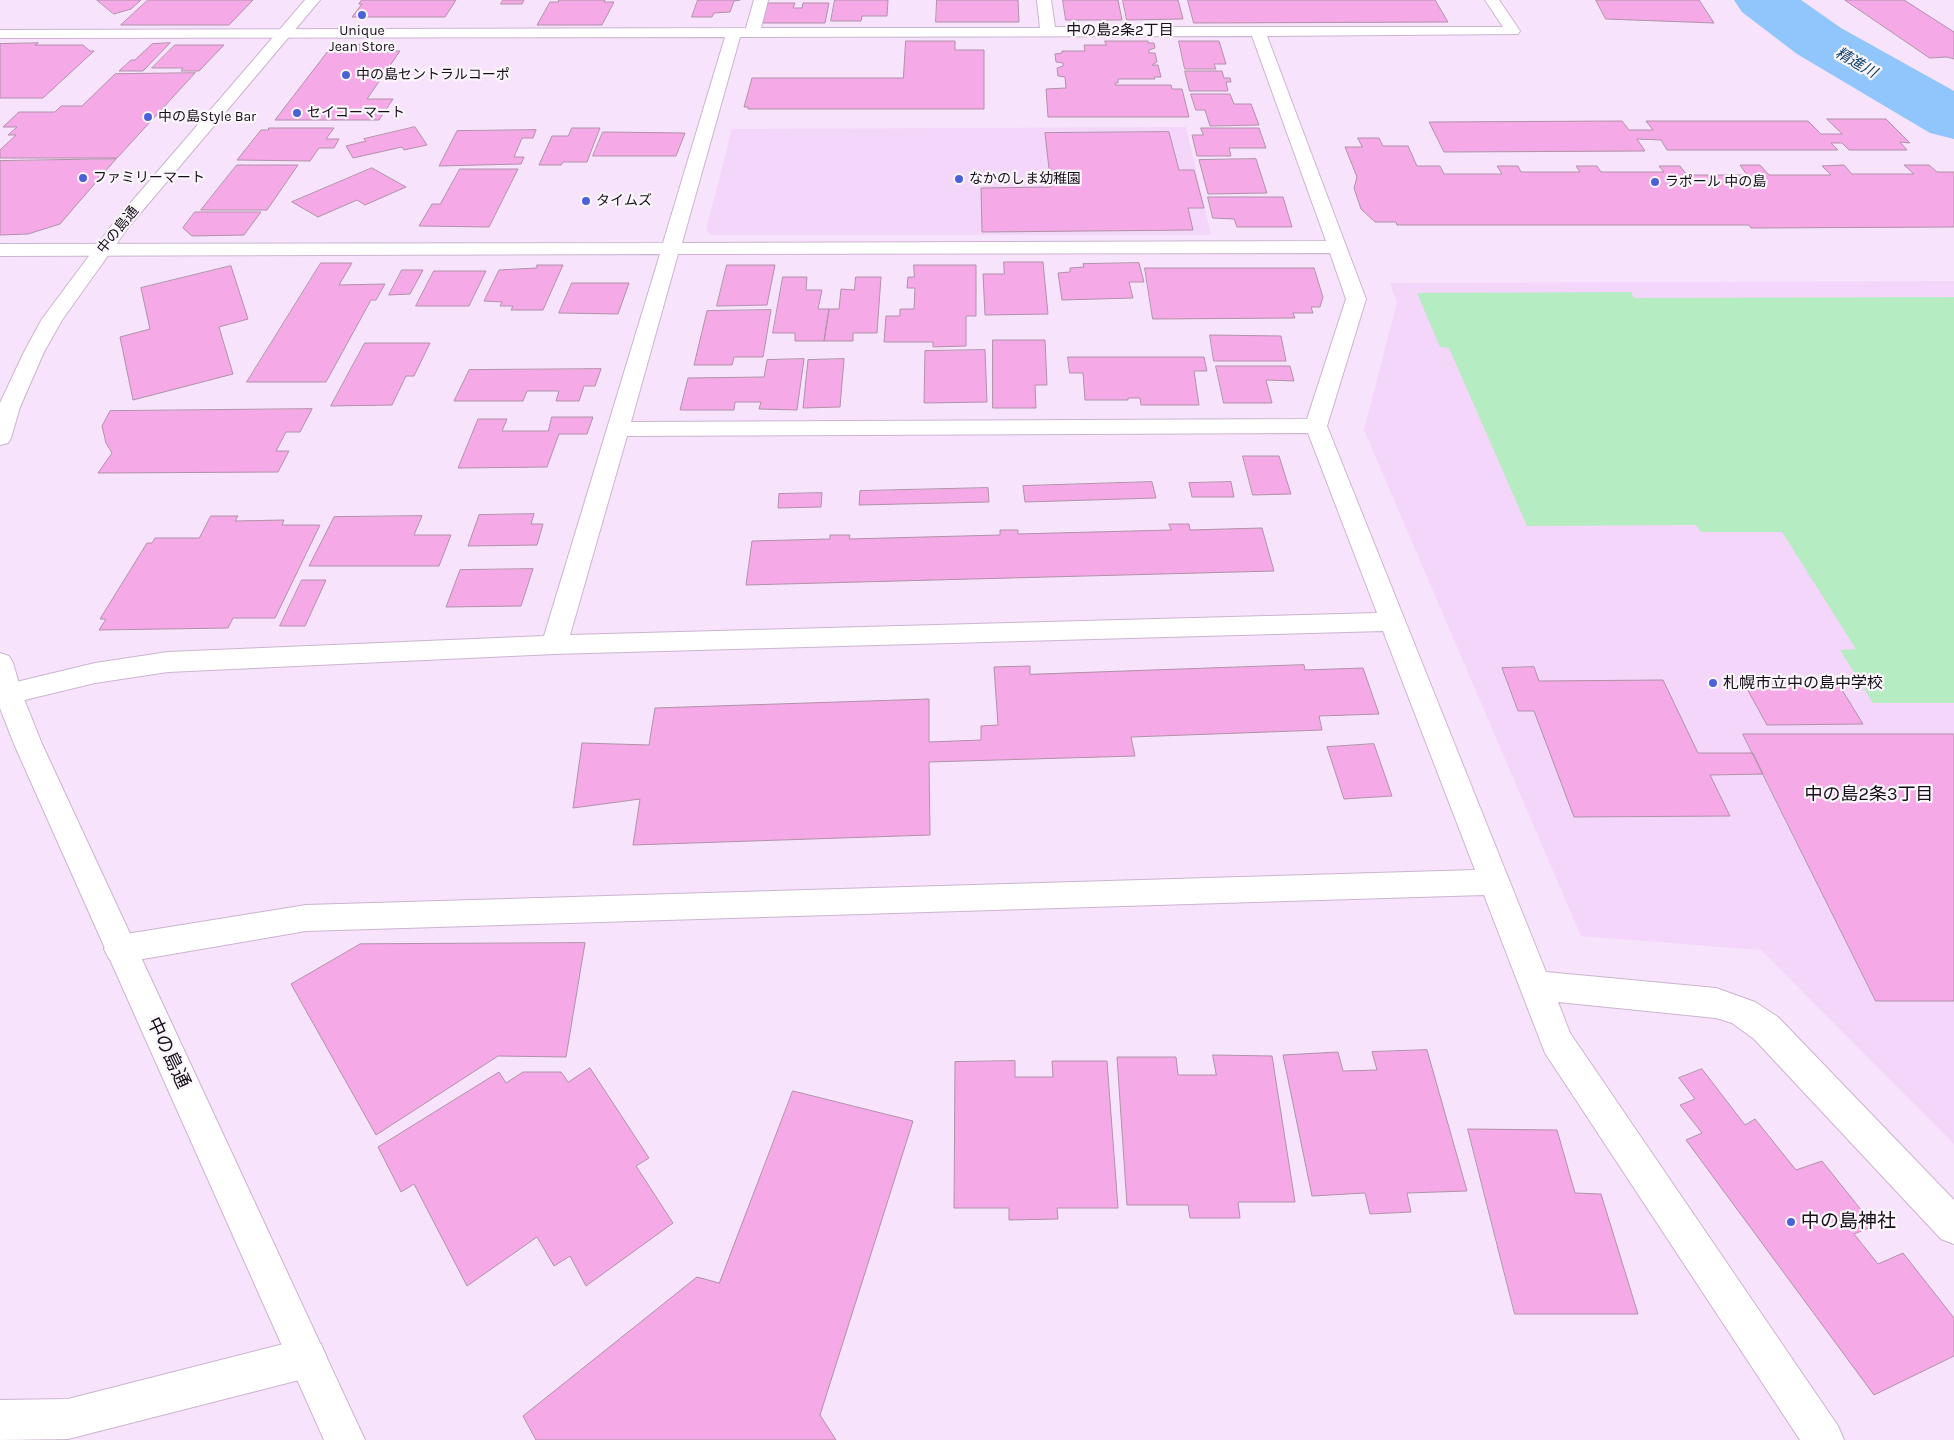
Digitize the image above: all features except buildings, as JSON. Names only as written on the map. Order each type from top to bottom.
[{"type":"street","name":"中の島通","points":[[0,438],[5,409],[34,352],[52,319],[102,249],[313,0]]},
{"type":"street","points":[[554,645],[671,248],[743,33],[761,0]]},
{"type":"street","points":[[1044,0],[1048,32]]},
{"type":"street","points":[[0,34],[1513,31],[1492,0]]},
{"type":"street","points":[[1258,31],[1356,299],[1316,426],[1557,1042],[1824,1440]]},
{"type":"street","points":[[0,250],[1336,247]]},
{"type":"street","points":[[619,429],[1316,426]]},
{"type":"street","points":[[8,694],[95,672],[168,662],[554,645],[1394,622]]},
{"type":"street","name":"中の島通","points":[[0,663],[8,694],[28,744],[345,1440]]},
{"type":"street","points":[[120,949],[306,918],[1494,882]]},
{"type":"street","points":[[1535,986],[1716,1003],[1743,1012],[1766,1028],[1954,1226]]},
{"type":"street","points":[[0,1420],[68,1419],[307,1358]]},
{"type":"shaded area","name":"なかのしま幼稚園","points":[[1186,127],[1211,235],[711,235],[706,230],[732,129]]},
{"type":"shaded area","name":"札幌市立中の島中学校","points":[[1954,281],[1954,1144],[1761,950],[1581,936],[1364,430],[1397,302],[1390,283]]},
{"type":"green space","points":[[1631,292],[1634,298],[1954,297],[1954,703],[1873,703],[1840,650],[1856,649],[1782,532],[1701,532],[1696,525],[1527,526],[1449,348],[1440,347],[1417,293]]},
{"type":"waterway","name":"精進川","points":[[1763,0],[1819,41],[1954,119]]},
{"type":"place","name":"Unique Jean Store","points":[[362,15]]},
{"type":"place","name":"中の島セントラルコーポ","points":[[346,75]]},
{"type":"place","name":"セイコーマート","points":[[297,113]]},
{"type":"place","name":"中の島Style Bar","points":[[148,117]]},
{"type":"place","name":"ファミリーマート","points":[[83,178]]},
{"type":"place","name":"なかのしま幼稚園","points":[[959,179]]},
{"type":"place","name":"ラポール 中の島","points":[[1655,182]]},
{"type":"place","name":"タイムズ","points":[[586,201]]},
{"type":"place","name":"札幌市立中の島中学校","points":[[1713,683]]},
{"type":"place","name":"中の島神社","points":[[1791,1222]]},
{"type":"district","name":"中の島2条2丁目","points":[[1120,31]]},
{"type":"district","name":"中の島2条3丁目","points":[[1869,795]]}]
